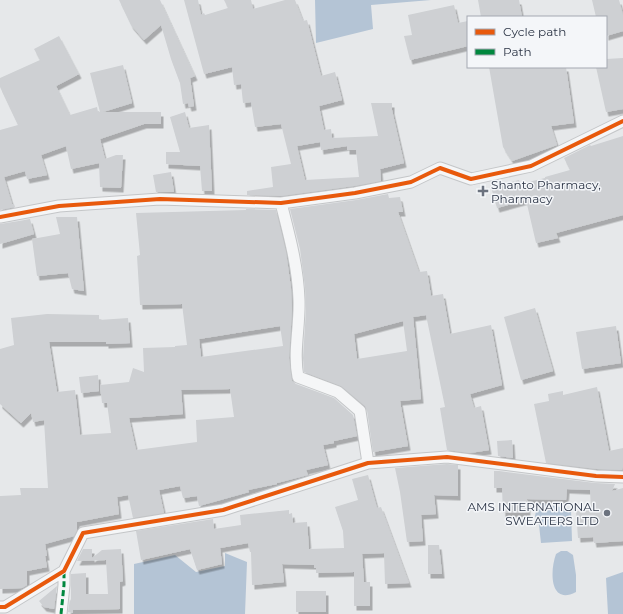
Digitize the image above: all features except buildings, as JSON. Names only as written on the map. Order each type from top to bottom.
[{"type":"street","points":[[0,218],[59,206],[160,199],[281,203],[355,193],[411,182],[440,168],[471,179],[531,166],[623,121]]},
{"type":"street","points":[[281,203],[294,258],[299,300],[296,365],[298,377],[338,392],[360,411],[368,463]]},
{"type":"street","points":[[61,614],[64,571],[83,533],[223,510],[368,463],[447,457],[596,476],[623,476]]},
{"type":"street","points":[[0,607],[5,607],[64,571]]},
{"type":"water","points":[[315,0],[431,0],[371,5],[373,29],[316,43]]},
{"type":"water","points":[[538,503],[571,509],[572,541],[541,543],[539,525],[535,516]]},
{"type":"water","points":[[561,551],[567,551],[573,555],[576,575],[576,592],[567,595],[561,594],[556,590],[553,577],[556,554]]},
{"type":"water","points":[[225,553],[247,562],[245,614],[134,614],[134,564],[175,555],[196,572],[225,566]]},
{"type":"water","points":[[623,572],[623,614],[608,614],[606,578]]},
{"type":"marked path","points":[[61,614],[64,571]]},
{"type":"cycle path","points":[[0,217],[59,206],[160,199],[281,203],[355,193],[411,182],[440,168],[471,179],[531,166],[623,121]]},
{"type":"cycle path","points":[[0,607],[5,607],[64,571],[83,533],[223,510],[368,463],[447,457],[596,476],[623,477]]},
{"type":"place","name":"Shanto Pharmacy, Pharmacy","points":[[483,191]]},
{"type":"place","name":"AMS INTERNATIONAL SWEATERS LTD","points":[[607,513]]}]
